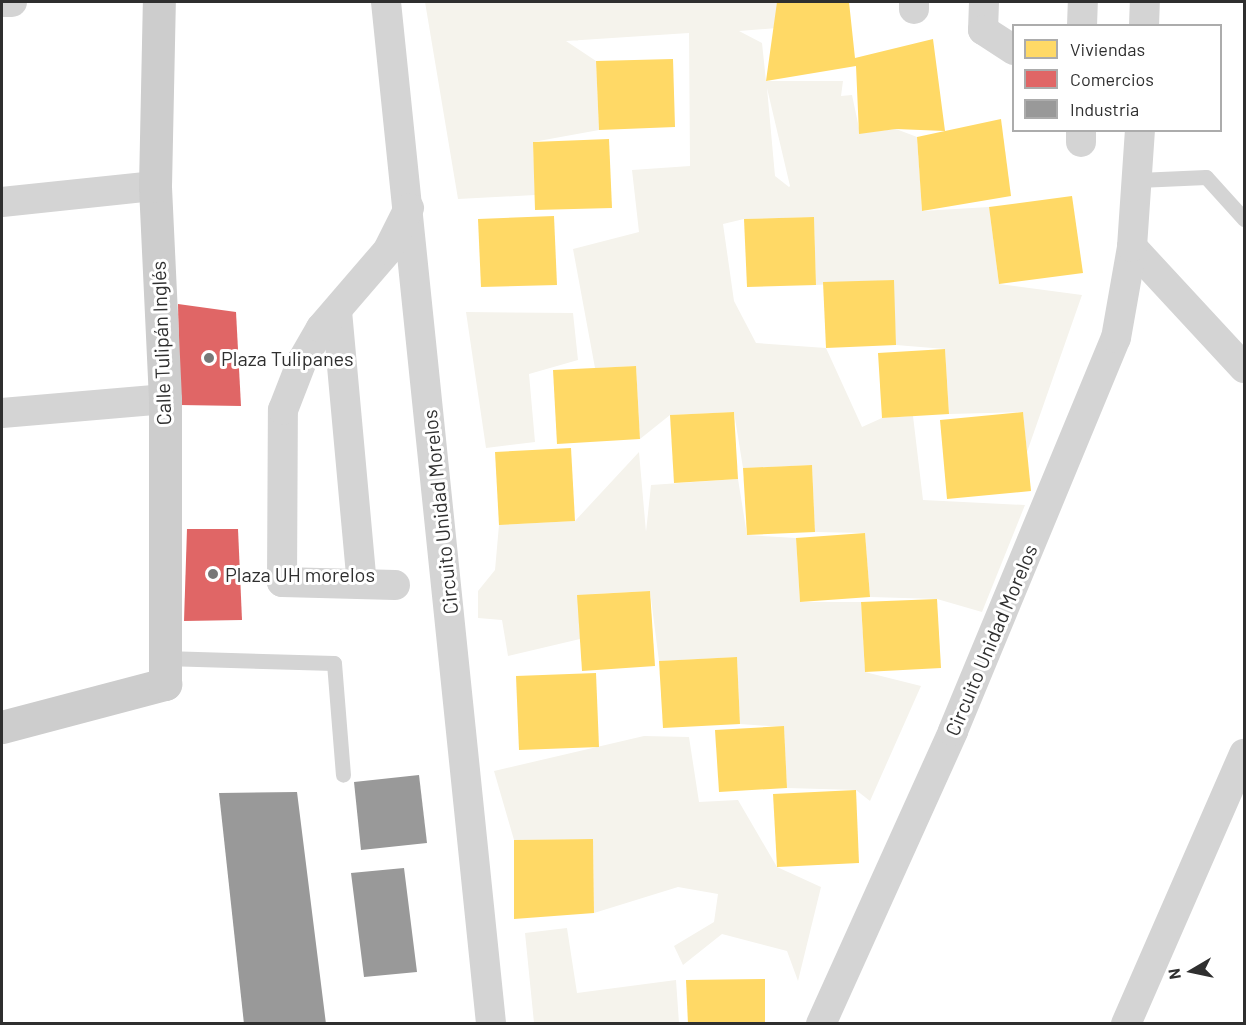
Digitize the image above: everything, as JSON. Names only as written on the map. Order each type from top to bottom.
[{"type":"street","points":[[2,3],[12,2]]},
{"type":"street","name":"Calle Tulipán Inglés","points":[[159,2],[155,186],[165,399],[165,671]]},
{"type":"street","name":"Circuito Unidad Morelos","points":[[386,2],[409,208],[491,1023]]},
{"type":"street","points":[[984,2],[983,30],[1012,49]]},
{"type":"street","points":[[1082,24],[1083,2]]},
{"type":"street","points":[[1144,24],[1145,2]]},
{"type":"street","name":"Circuito Unidad Morelos","points":[[821,1023],[953,731],[1116,338],[1132,247],[1140,132]]},
{"type":"street","points":[[2,202],[155,186]]},
{"type":"street","points":[[395,585],[282,582],[283,410],[302,361],[321,328],[388,250],[409,208]]},
{"type":"street","points":[[1132,247],[1245,368]]},
{"type":"street","points":[[337,311],[362,584]]},
{"type":"street","points":[[2,413],[165,399]]},
{"type":"street","points":[[2,727],[165,671]]},
{"type":"street","points":[[1126,1023],[1245,754]]},
{"type":"lane","points":[[1138,180],[1206,177],[1245,219]]},
{"type":"lane","points":[[165,671],[334,663],[343,775]]},
{"type":"shaded area","points":[[425,2],[779,2],[777,28],[739,31],[762,43],[766,81],[843,81],[841,96],[852,95],[860,133],[896,129],[917,137],[922,211],[989,207],[999,284],[1082,295],[1027,452],[1023,412],[949,414],[945,349],[896,345],[893,280],[816,285],[814,217],[744,219],[723,224],[734,301],[756,343],[826,348],[862,427],[882,418],[913,416],[923,500],[1025,505],[982,612],[937,599],[870,597],[865,533],[815,532],[812,465],[743,468],[734,412],[670,415],[640,439],[636,366],[595,368],[573,249],[639,232],[632,170],[690,166],[689,33],[566,41],[596,61],[599,130],[533,142],[535,195],[458,199]],"holes":[[[767,88],[790,186],[775,176]]]},
{"type":"shaded area","points":[[466,312],[573,313],[578,360],[529,374],[535,442],[486,448]]},
{"type":"shaded area","points":[[639,452],[646,532],[651,485],[738,479],[747,535],[796,538],[800,602],[861,602],[865,672],[921,686],[870,801],[856,790],[787,788],[784,727],[740,724],[737,657],[659,661],[650,591],[592,594],[580,639],[508,656],[502,620],[478,618],[478,591],[495,570],[499,525],[575,521]]},
{"type":"shaded area","points":[[644,736],[689,737],[699,802],[738,800],[777,867],[821,887],[798,981],[787,951],[722,934],[683,965],[674,946],[714,922],[718,894],[678,887],[594,913],[593,839],[514,840],[494,771]]},
{"type":"shaded area","points":[[567,928],[577,993],[676,980],[679,1023],[534,1023],[525,933]]},
{"type":"building: Viviendas","points":[[777,2],[849,2],[855,58],[933,39],[945,131],[896,129],[859,134],[856,66],[766,81]]},
{"type":"building: Viviendas","points":[[673,59],[675,127],[599,130],[596,61]]},
{"type":"building: Viviendas","points":[[1001,119],[1011,196],[922,211],[917,137]]},
{"type":"building: Viviendas","points":[[609,139],[612,208],[535,210],[533,142]]},
{"type":"building: Viviendas","points":[[1072,196],[1083,273],[999,284],[989,207]]},
{"type":"building: Viviendas","points":[[554,216],[557,285],[481,287],[478,219]]},
{"type":"building: Viviendas","points":[[814,217],[816,285],[747,287],[744,219]]},
{"type":"building: Viviendas","points":[[894,280],[896,345],[826,348],[823,282]]},
{"type":"building: Viviendas","points":[[945,349],[949,414],[882,418],[878,353]]},
{"type":"building: Viviendas","points":[[636,366],[640,439],[557,444],[553,370]]},
{"type":"building: Viviendas","points":[[734,412],[738,479],[674,483],[670,415]]},
{"type":"building: Viviendas","points":[[1023,412],[1031,491],[947,499],[940,420]]},
{"type":"building: Viviendas","points":[[571,448],[575,521],[499,525],[495,452]]},
{"type":"building: Viviendas","points":[[812,465],[815,532],[747,535],[743,468]]},
{"type":"building: Viviendas","points":[[865,533],[870,597],[800,602],[796,538]]},
{"type":"building: Viviendas","points":[[650,591],[655,666],[582,671],[577,595]]},
{"type":"building: Viviendas","points":[[937,599],[941,668],[865,672],[861,602]]},
{"type":"building: Viviendas","points":[[737,657],[740,724],[663,728],[659,661]]},
{"type":"building: Viviendas","points":[[596,673],[599,747],[519,750],[516,676]]},
{"type":"building: Viviendas","points":[[784,726],[787,788],[719,792],[715,730]]},
{"type":"building: Viviendas","points":[[856,790],[859,863],[777,867],[773,794]]},
{"type":"building: Viviendas","points":[[593,839],[594,913],[514,919],[514,840]]},
{"type":"building: Viviendas","points":[[765,979],[765,1024],[688,1024],[686,980]]},
{"type":"building: Comercios","name":"Plaza Tulipanes","points":[[178,304],[236,312],[241,406],[180,405]]},
{"type":"building: Comercios","name":"Plaza UH morelos","points":[[187,529],[238,529],[242,620],[184,621]]},
{"type":"building: Industria","points":[[419,775],[427,843],[361,850],[354,782]]},
{"type":"building: Industria","points":[[297,792],[326,1024],[244,1024],[219,793]]},
{"type":"building: Industria","points":[[404,868],[417,972],[364,977],[351,873]]},
{"type":"place","name":"Plaza Tulipanes","points":[[209,358]]},
{"type":"place","name":"Plaza UH morelos","points":[[213,574]]}]
